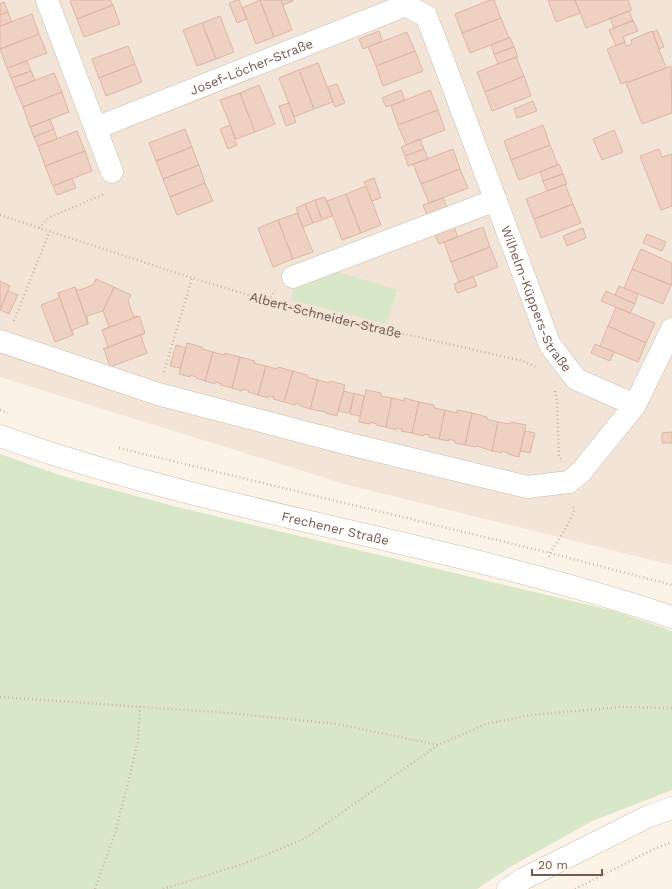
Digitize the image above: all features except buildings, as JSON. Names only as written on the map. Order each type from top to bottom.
[{"type":"street","points":[[47,0],[112,172]]},
{"type":"street","name":"Josef-Löcher-Straße","points":[[96,128],[405,3]]},
{"type":"street","name":"Wilhelm-Küppers-Straße","points":[[405,3],[426,16],[550,345],[576,379],[635,405]]},
{"type":"street","points":[[292,277],[496,200]]},
{"type":"street","points":[[3,343],[158,394],[349,444],[527,487],[570,482],[581,472],[635,405],[672,329]]},
{"type":"street","name":"Frechener Straße","points":[[0,436],[32,448],[148,482],[544,579],[613,597],[672,617]]},
{"type":"street","points":[[508,889],[523,879],[649,816],[672,808]]},
{"type":"path","points":[[39,228],[48,218],[102,195],[112,172]]},
{"type":"path","name":"Albert-Schneider-Straße","points":[[0,216],[192,278],[269,301],[348,321],[523,361],[539,368]]},
{"type":"path","points":[[3,343],[49,232]]},
{"type":"path","points":[[158,394],[192,278]]},
{"type":"path","points":[[544,579],[550,553],[574,512],[570,482],[559,456],[557,401],[555,390]]},
{"type":"path","points":[[0,410],[14,415]]},
{"type":"path","points":[[114,446],[550,553],[672,585]]},
{"type":"path","points":[[0,697],[229,712],[337,724],[438,745]]},
{"type":"path","points":[[95,889],[115,833],[128,782],[138,741],[140,707]]},
{"type":"path","points":[[163,889],[243,864],[304,839],[438,745],[486,724],[530,715],[622,707],[672,708]]},
{"type":"path","points":[[575,889],[654,849],[672,842]]},
{"type":"shaded area","points":[[0,0],[672,0],[672,565],[348,485],[0,377]]},
{"type":"green space","points":[[338,272],[397,290],[387,324],[291,300],[293,289]]},
{"type":"green space","points":[[0,454],[62,476],[173,506],[614,611],[672,631],[672,790],[592,821],[510,867],[477,889],[0,889]]}]
